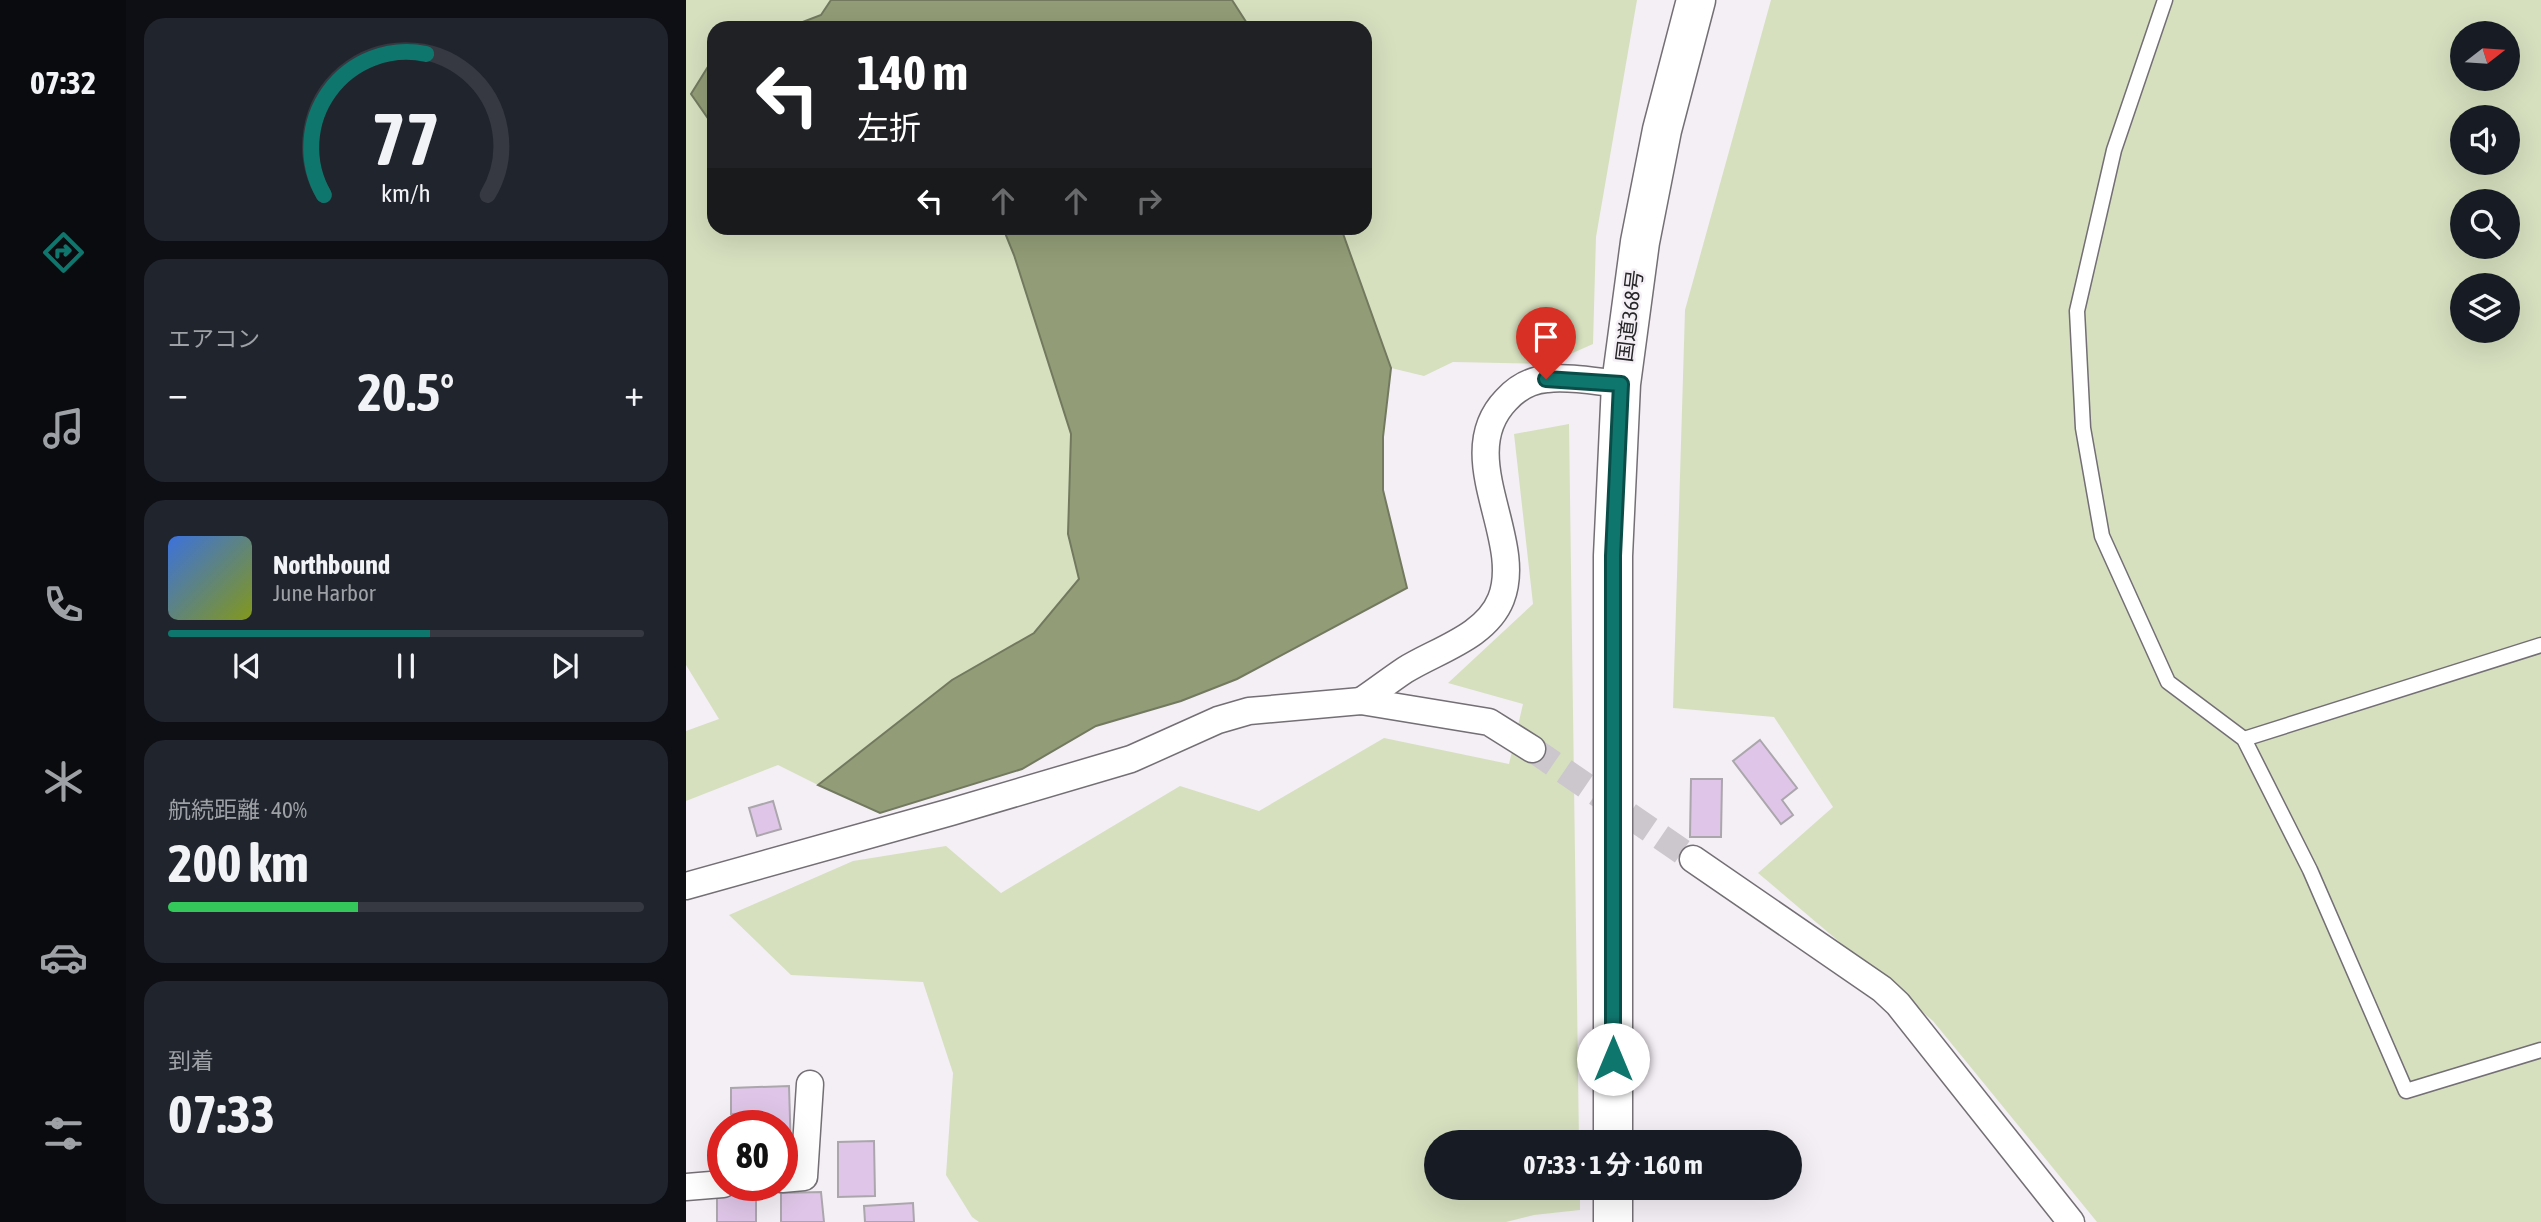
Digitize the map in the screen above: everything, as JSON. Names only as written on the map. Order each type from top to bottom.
[{"type":"highway","name":"国道368号","points":[[1613,1130],[1613,556],[1621,384],[1640,242],[1662,130],[1696,0]]},
{"type":"highway","points":[[1613,1200],[1613,1222]]},
{"type":"street","points":[[1362,701],[1404,671],[1472,632],[1490,618],[1501,598],[1504,559],[1485,459],[1486,431],[1495,412],[1519,387],[1546,379],[1621,384]]},
{"type":"street","points":[[686,886],[951,813],[1131,759],[1217,720],[1249,711],[1362,701],[1489,722],[1532,749]]},
{"type":"street","points":[[1693,859],[1882,989],[1898,1004],[2070,1222]]},
{"type":"street","points":[[798,1178],[804,1177],[810,1084]]},
{"type":"street","points":[[686,1187],[707,1185]]},
{"type":"lane","points":[[2165,0],[2113,150],[2077,311],[2083,428],[2102,536],[2168,681],[2244,739],[2310,870],[2406,1091],[2541,1050]]},
{"type":"lane","points":[[2244,739],[2541,645]]},
{"type":"shaded area","points":[[686,0],[831,0],[821,15],[805,21],[707,21],[707,68],[691,94],[707,117],[707,235],[1006,235],[1071,434],[1068,534],[1079,579],[1034,633],[952,680],[818,785],[778,765],[686,801],[686,731],[719,719],[686,665]]},
{"type":"shaded area","points":[[831,0],[1232,0],[1246,21],[805,21],[821,15]]},
{"type":"shaded area","points":[[1232,0],[1637,0],[1596,237],[1593,344],[1548,364],[1453,362],[1424,376],[1391,368],[1344,235],[1372,235],[1372,21],[1246,21]]},
{"type":"shaded area","points":[[1771,0],[2541,0],[2541,1222],[2097,1222],[1933,1021],[1758,873],[1833,807],[1774,717],[1673,708],[1685,310]]},
{"type":"shaded area","points":[[707,68],[707,117],[691,94]]},
{"type":"shaded area","points":[[1006,235],[1344,235],[1391,368],[1383,437],[1383,490],[1407,588],[1237,679],[1181,701],[1096,726],[1022,769],[880,813],[818,785],[952,680],[1034,633],[1079,579],[1068,534],[1071,434]]},
{"type":"shaded area","points":[[1569,424],[1579,1130],[1424,1130],[1424,1200],[1580,1200],[1580,1210],[1534,1215],[1506,1222],[979,1222],[972,1217],[946,1175],[953,1073],[923,982],[791,975],[729,915],[853,861],[946,846],[1001,893],[1180,786],[1259,811],[1384,738],[1509,764],[1523,704],[1448,683],[1533,604],[1514,434]]},
{"type":"building","points":[[1760,740],[1797,788],[1782,800],[1793,815],[1781,824],[1733,761]]},
{"type":"building","points":[[1691,779],[1722,779],[1721,837],[1690,837]]},
{"type":"building","points":[[773,801],[781,829],[757,836],[749,808]]},
{"type":"building","points":[[789,1086],[790,1110],[731,1110],[731,1088]]},
{"type":"building","points":[[874,1141],[875,1196],[838,1197],[838,1142]]},
{"type":"building","points":[[821,1192],[824,1222],[781,1222],[781,1201],[798,1201],[798,1193]]},
{"type":"building","points":[[717,1201],[756,1201],[756,1222],[717,1222]]},
{"type":"building","points":[[913,1203],[914,1222],[865,1222],[864,1206]]},
{"type":"tunnel","points":[[1532,749],[1693,859]]},
{"type":"route","points":[[1546,379],[1621,384],[1613,556],[1613,1059]]}]
